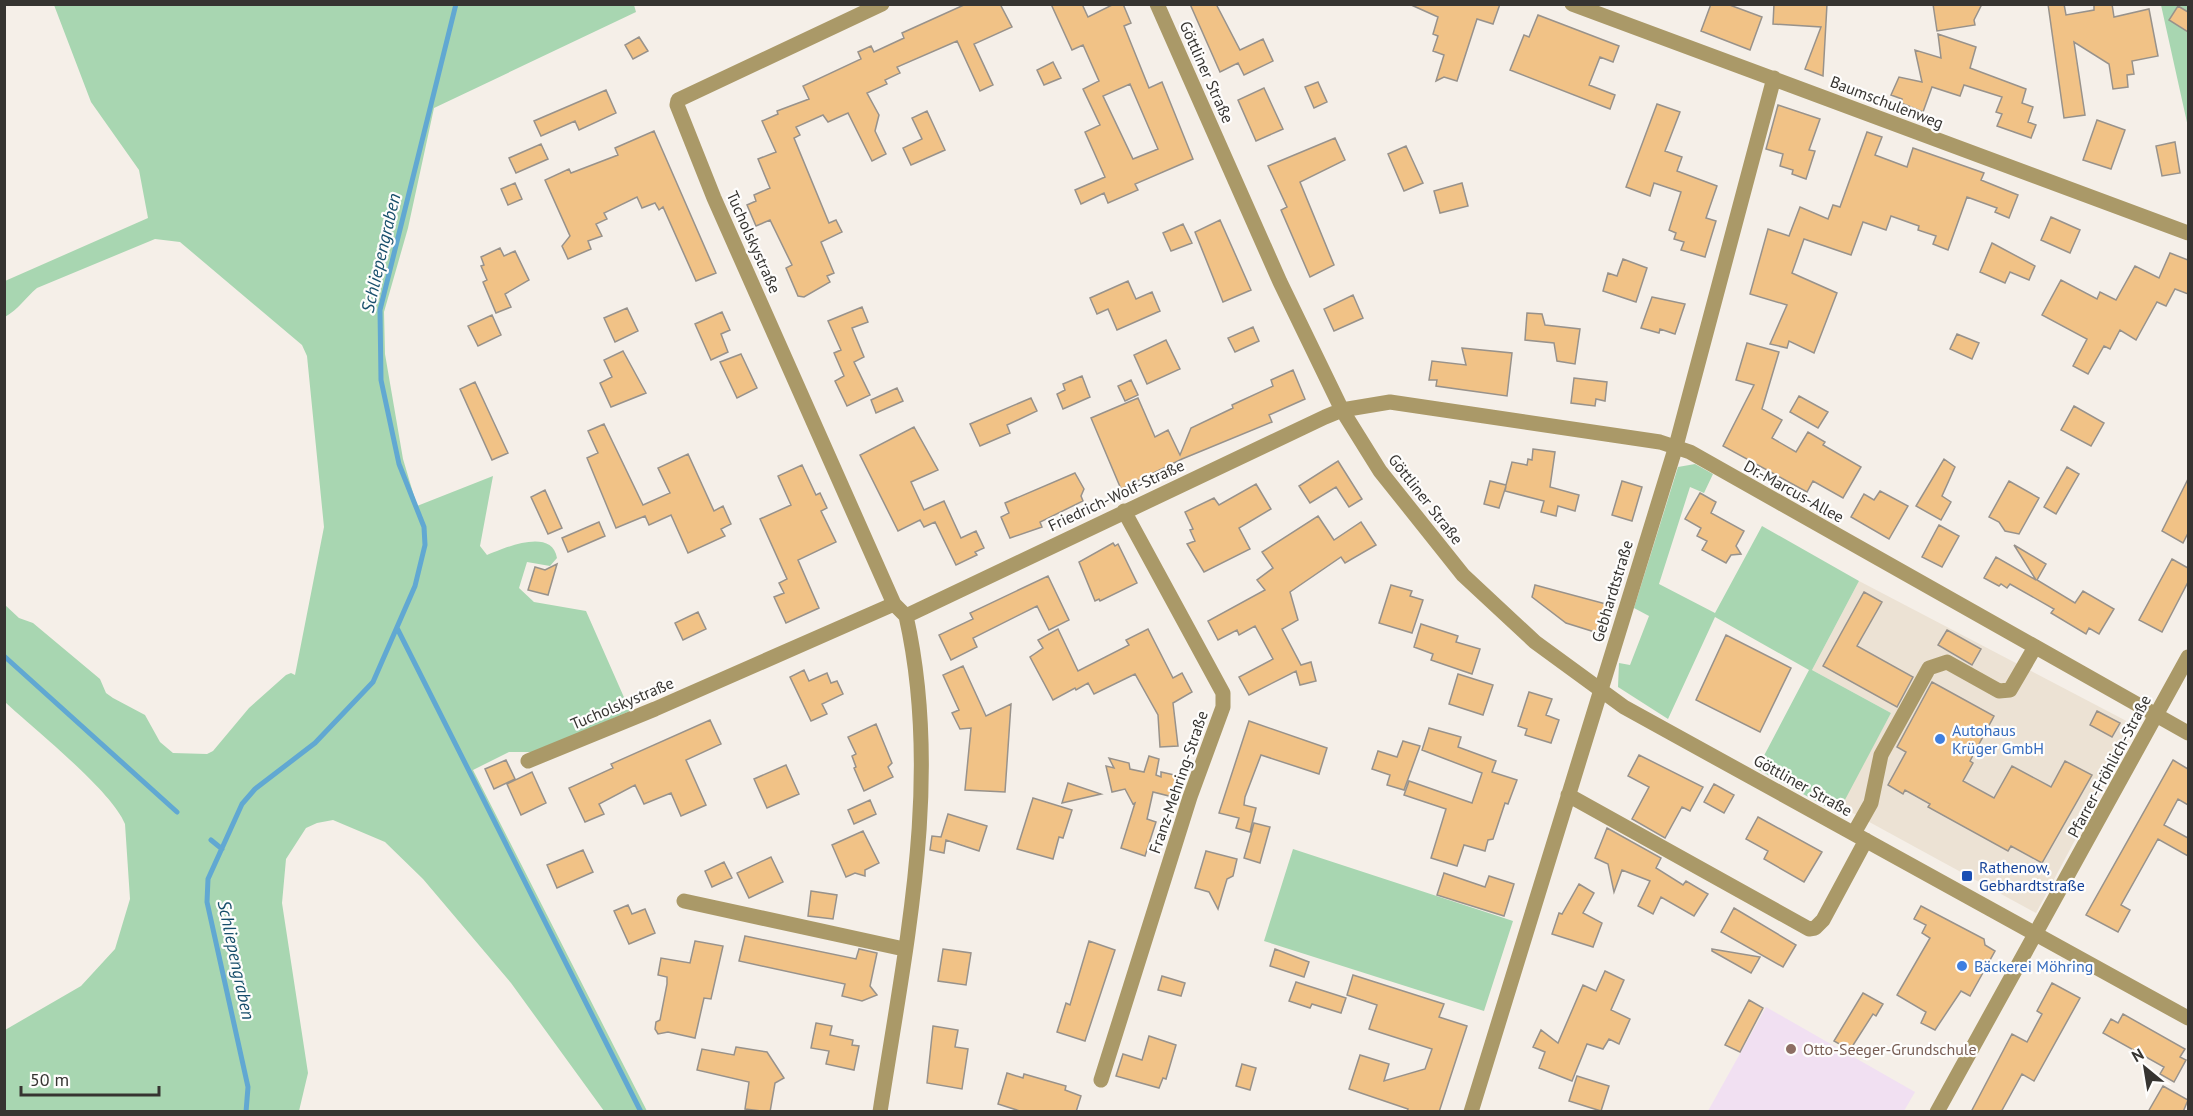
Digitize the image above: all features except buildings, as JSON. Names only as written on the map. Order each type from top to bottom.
[{"type":"street","name":"Tucholskystraße","points":[[882,4],[678,100],[677,105],[714,198],[894,604],[906,615]]},
{"type":"street","name":"Göttliner Straße","points":[[1157,4],[1292,309],[1342,410],[1380,471],[1463,575],[1535,642],[1624,706],[2036,936],[2188,1018]]},
{"type":"street","name":"Baumschulenweg","points":[[1572,4],[1774,78],[2066,190],[2188,233]]},
{"type":"street","name":"Gebhardtstraße","points":[[1471,1112],[1676,446],[1774,78]]},
{"type":"street","name":"Dr.-Marcus-Allee","points":[[1342,410],[1390,402],[1676,446],[2188,733]]},
{"type":"street","name":"Friedrich-Wolf-Straße","points":[[906,615],[1342,410]]},
{"type":"street","name":"Franz-Mehring-Straße","points":[[1101,1080],[1190,797],[1223,707],[1223,693],[1124,511]]},
{"type":"street","name":"Tucholskystraße","points":[[528,761],[655,709],[894,604]]},
{"type":"street","points":[[880,1112],[917,862],[922,776],[920,732],[906,615]]},
{"type":"street","points":[[1568,795],[1809,929],[1820,925],[1823,920],[1860,837],[1871,803],[1881,756],[1929,668],[1947,662],[1999,691],[2010,690],[2035,647]]},
{"type":"street","name":"Pfarrer-Fröhlich-Straße","points":[[1937,1112],[2188,657]]},
{"type":"street","points":[[684,901],[904,949]]},
{"type":"shaded area","points":[[1859,581],[2136,726],[2036,913],[1840,806],[1891,713],[1812,670]]},
{"type":"shaded area","name":"Otto-Seeger-Grundschule","points":[[1766,1007],[1915,1092],[1904,1111],[1708,1111]]},
{"type":"green space","points":[[54,5],[634,5],[636,12],[434,108],[408,228],[384,312],[385,354],[403,459],[417,506],[493,476],[480,546],[487,555],[527,542],[546,543],[553,549],[557,558],[550,566],[527,562],[519,588],[534,602],[586,611],[630,711],[537,752],[509,752],[473,770],[647,1111],[604,1111],[511,983],[423,879],[385,842],[333,820],[306,828],[286,859],[282,903],[308,1073],[299,1111],[5,1111],[5,1030],[81,986],[115,949],[130,899],[125,824],[117,810],[89,778],[5,702],[4,604],[19,618],[33,623],[100,679],[106,693],[145,715],[160,742],[173,753],[207,754],[213,751],[249,708],[286,675],[291,673],[295,675],[324,527],[307,356],[302,345],[180,242],[155,239],[37,288],[5,317],[5,281],[148,218],[139,170],[91,102]]},
{"type":"green space","points":[[2161,5],[2188,5],[2188,127]]},
{"type":"green space","points":[[1695,464],[1713,474],[1704,493],[1690,487],[1659,584],[1715,613],[1762,526],[1859,581],[1812,670],[1891,713],[1838,813],[1757,769],[1809,670],[1715,617],[1668,719],[1618,687],[1619,663],[1630,665],[1649,616],[1634,608],[1678,467]]},
{"type":"green space","points":[[1293,849],[1513,921],[1484,1011],[1264,941]]},
{"type":"waterway","name":"Schliepengraben","points":[[246,1112],[248,1087],[207,902],[208,879],[242,804],[255,789],[315,743],[373,682],[415,586],[425,545],[424,527],[399,464],[381,380],[380,310],[456,4]]},
{"type":"waterway","points":[[397,628],[641,1112]]},
{"type":"waterway","points":[[4,656],[177,812]]},
{"type":"waterway","points":[[211,840],[222,849]]},
{"type":"place","name":"Autohaus Krüger GmbH","points":[[1940,739]]},
{"type":"place","name":"Rathenow, Gebhardtstraße","points":[[1967,876]]},
{"type":"place","name":"Bäckerei Möhring","points":[[1962,966]]},
{"type":"place","name":"Otto-Seeger-Grundschule","points":[[1791,1049]]}]
